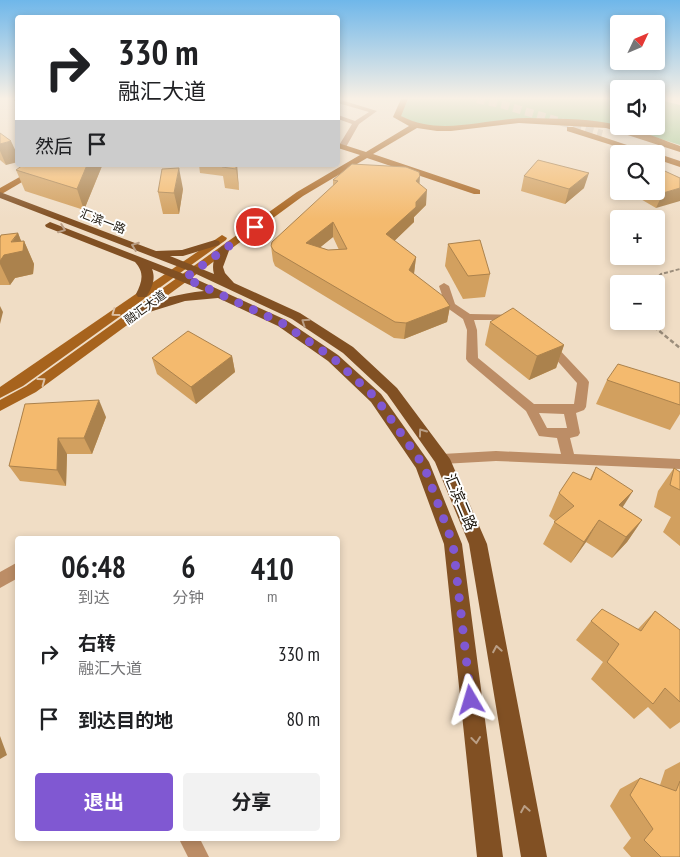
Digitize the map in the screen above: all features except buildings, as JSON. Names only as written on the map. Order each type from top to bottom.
[{"type":"main road","name":"融汇大道","points":[[340,162],[387,139]]},
{"type":"main road","points":[[619,139],[631,145]]},
{"type":"main road","points":[[624,139],[680,159]]},
{"type":"main road","points":[[628,139],[680,154]]},
{"type":"main road","points":[[635,139],[680,149]]},
{"type":"main road","points":[[340,146],[477,192]]},
{"type":"main road","name":"融汇大道","points":[[0,392],[18,383],[142,294],[184,271],[220,245],[361,153]]},
{"type":"main road","points":[[665,159],[680,164]]},
{"type":"main road","points":[[0,193],[44,167]]},
{"type":"main road","name":"融汇大道","points":[[0,406],[32,388],[139,311],[184,271],[290,192],[331,167]]},
{"type":"main road","name":"汇滨一路","points":[[0,193],[151,253],[184,271]]},
{"type":"main road","name":"汇滨一路","points":[[0,205],[138,260],[184,271]]},
{"type":"main road","points":[[139,311],[179,297],[225,289],[218,274],[217,266],[220,245],[183,252],[151,253]]},
{"type":"main road","points":[[138,260],[146,268],[149,275],[148,283],[142,294]]},
{"type":"main road","name":"汇滨二路","points":[[184,271],[296,316],[348,350],[392,391],[442,460],[478,544],[534,857]]},
{"type":"main road","name":"汇滨二路","points":[[225,289],[282,323],[333,358],[376,398],[424,466],[453,544],[490,857]]},
{"type":"street","points":[[444,286],[450,304],[468,317],[524,317]]},
{"type":"street","points":[[468,317],[472,330],[472,359],[530,408],[543,433],[574,433],[569,410]]},
{"type":"street","points":[[530,408],[569,410],[580,407],[583,382],[544,338]]},
{"type":"street","points":[[562,433],[569,459]]},
{"type":"street","points":[[442,460],[496,456],[680,464]]},
{"type":"street","points":[[0,581],[15,571]]},
{"type":"street","points":[[190,841],[199,857]]},
{"type":"path","points":[[659,275],[680,269]]},
{"type":"path","points":[[658,330],[680,348]]},
{"type":"green space","points":[[661,139],[680,139],[680,145]]},
{"type":"route","points":[[255,227],[185,278],[282,323],[333,358],[376,398],[424,466],[453,544],[471,700]]}]
